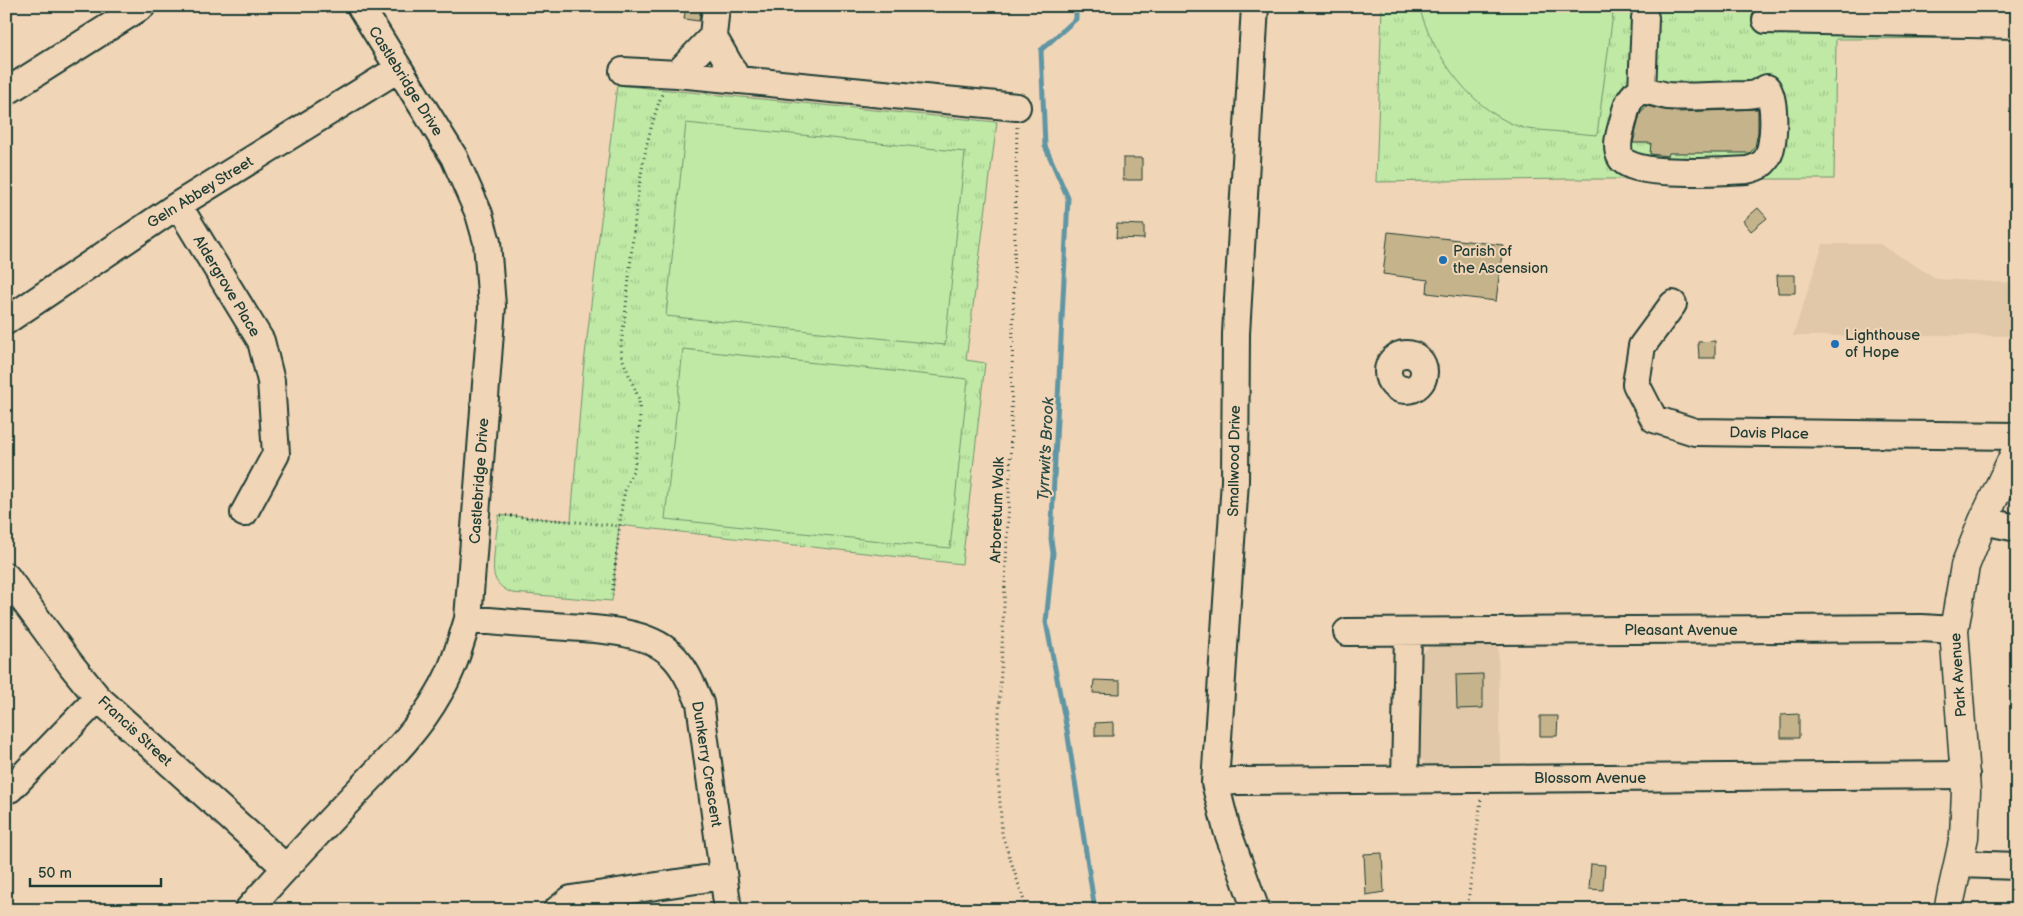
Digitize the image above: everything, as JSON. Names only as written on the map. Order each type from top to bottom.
[{"type":"main road","name":"Park Avenue","points":[[1948,910],[1965,822],[1966,775],[1954,630],[1965,566],[1983,521],[2017,449]]},
{"type":"street","name":"Castlebridge Drive","points":[[248,910],[285,867],[387,761],[423,718],[439,695],[454,666],[468,619],[492,306],[487,242],[479,214],[454,158],[360,6]]},
{"type":"street","points":[[716,6],[713,36],[738,80]]},
{"type":"street","name":"Smallwood Drive","points":[[1255,6],[1236,334],[1235,481],[1215,783],[1227,830],[1256,910]]},
{"type":"street","points":[[6,92],[128,10]]},
{"type":"street","points":[[1642,91],[1644,18]]},
{"type":"street","points":[[1766,20],[2017,25]]},
{"type":"street","points":[[677,74],[713,36]]},
{"type":"street","name":"Geln Abbey Street","points":[[6,321],[178,205],[398,69]]},
{"type":"street","points":[[623,71],[677,74],[1017,106]]},
{"type":"street","points":[[1767,88],[1772,102],[1770,152],[1761,164],[1747,170],[1653,171],[1642,170],[1625,164],[1618,151],[1620,135],[1628,102],[1637,93],[1642,91],[1667,96],[1748,95],[1767,88]]},
{"type":"street","name":"Aldergrove Place","points":[[178,205],[261,342],[271,381],[276,454],[244,512]]},
{"type":"street","name":"Davis Place","points":[[1673,304],[1642,346],[1636,384],[1654,419],[1695,432],[2017,436]]},
{"type":"street","points":[[1983,521],[2017,528]]},
{"type":"street","name":"Francis Street","points":[[6,576],[98,698],[285,867]]},
{"type":"street","name":"Dunkerry Crescent","points":[[468,619],[611,631],[641,638],[657,644],[671,653],[687,673],[700,703],[728,910]]},
{"type":"street","name":"Pleasant Avenue","points":[[1347,632],[1922,628],[1954,630]]},
{"type":"street","points":[[1405,779],[1408,632]]},
{"type":"street","points":[[6,790],[10,789],[98,698]]},
{"type":"street","name":"Blossom Avenue","points":[[1215,783],[1235,781],[1484,778],[1966,775]]},
{"type":"street","points":[[1958,864],[2017,866]]},
{"type":"street","points":[[557,910],[571,899],[723,876]]},
{"type":"path","points":[[612,596],[626,486],[634,469],[640,423],[639,399],[622,358],[621,344],[638,199],[644,155],[653,118],[664,90],[677,74]]},
{"type":"path","name":"Arboretum Walk","points":[[1017,106],[1010,475],[997,756],[1002,834],[1027,910]]},
{"type":"path","points":[[502,515],[620,526]]},
{"type":"path","points":[[1467,910],[1484,778]]},
{"type":"shaded area","points":[[1823,244],[1880,244],[1937,279],[2017,283],[2017,336],[1793,336]]},
{"type":"shaded area","points":[[1498,642],[1500,767],[1431,766],[1425,764],[1419,755],[1421,655],[1435,644]]},
{"type":"green space","points":[[1382,6],[2017,6],[2017,38],[1836,39],[1834,179],[1565,179],[1376,182]]},
{"type":"green space","points":[[1419,6],[1614,6],[1597,135],[1527,129],[1508,122],[1490,111],[1458,81],[1445,63],[1425,25]]},
{"type":"green space","points":[[617,85],[997,122],[966,360],[985,363],[962,564],[619,525],[612,601],[512,593],[498,583],[495,578],[494,569],[499,515],[571,521],[583,372]]},
{"type":"green space","points":[[686,123],[965,152],[945,345],[666,316]]},
{"type":"green space","points":[[683,349],[968,379],[950,548],[665,519]]},
{"type":"building","points":[[686,6],[701,6],[699,21],[684,19]]},
{"type":"building","points":[[1646,106],[1677,112],[1758,109],[1758,132],[1755,147],[1750,153],[1669,153],[1668,156],[1650,154],[1651,143],[1633,143],[1640,114]]},
{"type":"building","points":[[1123,158],[1142,158],[1142,180],[1123,180]]},
{"type":"building","points":[[1758,208],[1767,218],[1751,231],[1743,221]]},
{"type":"building","points":[[1117,224],[1144,225],[1144,239],[1116,238]]},
{"type":"building","name":"Parish of the Ascension","points":[[1388,232],[1503,245],[1496,301],[1427,293],[1428,280],[1383,274]]},
{"type":"building","points":[[1777,275],[1795,275],[1795,293],[1778,293]]},
{"type":"building","points":[[1715,341],[1715,358],[1699,358],[1698,342]]},
{"type":"building","points":[[1483,674],[1483,708],[1457,709],[1456,675]]},
{"type":"building","points":[[1094,680],[1120,681],[1120,694],[1093,693]]},
{"type":"building","points":[[1799,714],[1799,738],[1781,738],[1781,715]]},
{"type":"building","points":[[1540,716],[1558,716],[1557,736],[1540,736]]},
{"type":"building","points":[[1113,722],[1113,736],[1095,736],[1095,723]]},
{"type":"building","points":[[1382,853],[1384,892],[1366,895],[1364,854]]},
{"type":"building","points":[[1591,864],[1605,865],[1603,890],[1589,889]]},
{"type":"waterway","name":"Tyrrwit's Brook","points":[[1076,6],[1076,19],[1041,50],[1045,146],[1068,198],[1051,539],[1053,553],[1046,622],[1067,730],[1095,910]]},
{"type":"place","name":"Parish of the Ascension","points":[[1443,260]]},
{"type":"place","name":"Lighthouse of Hope","points":[[1835,344]]}]
